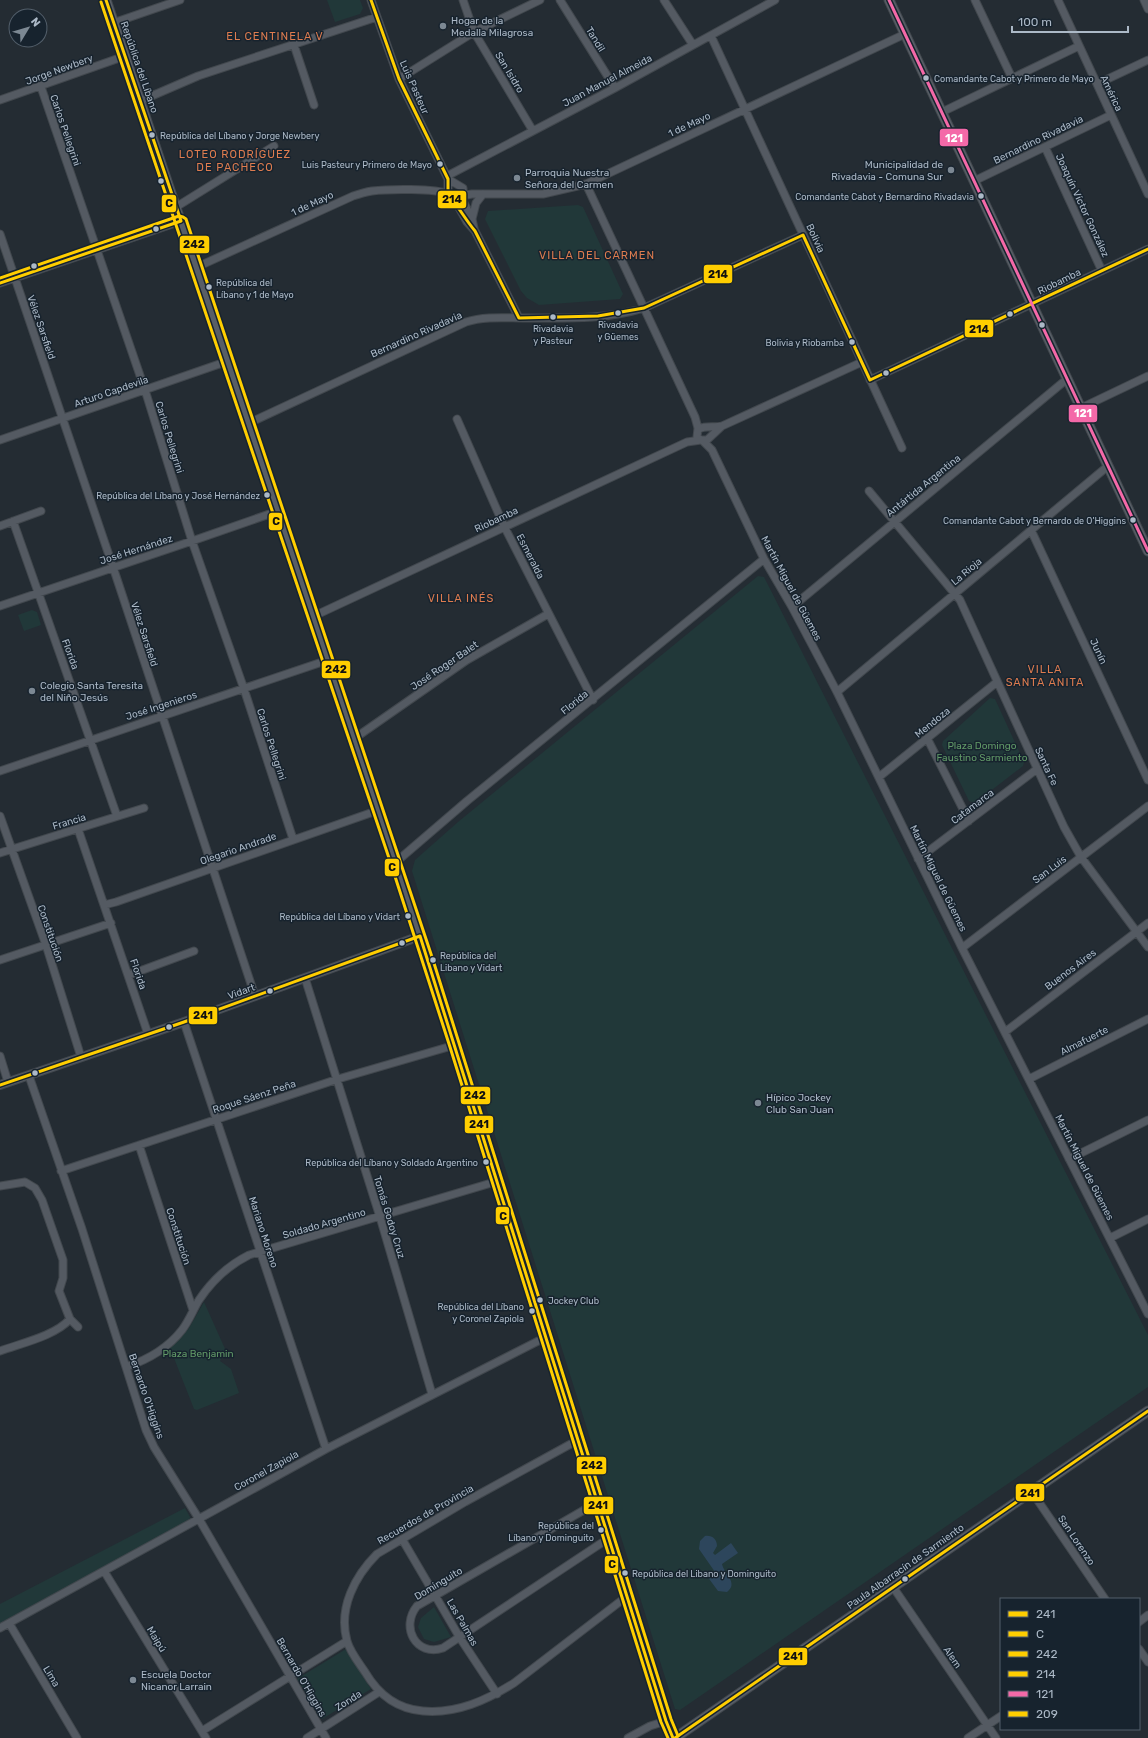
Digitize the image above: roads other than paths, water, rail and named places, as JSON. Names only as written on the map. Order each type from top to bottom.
[{"type":"main road","name":"República del Líbano","points":[[106,0],[396,862],[498,1181],[626,1597],[666,1721],[674,1738]]},
{"type":"main road","points":[[889,0],[1108,466],[1145,536],[1148,551]]},
{"type":"main road","name":"Paula Albarracín de Sarmiento","points":[[674,1738],[1148,1411]]},
{"type":"street","points":[[113,23],[180,0]]},
{"type":"street","name":"Luis Pasteur","points":[[371,0],[399,79],[447,177],[449,191],[475,231],[519,318]]},
{"type":"street","name":"San Isidro","points":[[463,0],[474,32],[533,131]]},
{"type":"street","points":[[399,79],[474,32],[540,0]]},
{"type":"street","name":"Tandil","points":[[560,0],[615,88]]},
{"type":"street","points":[[664,0],[693,45]]},
{"type":"street","points":[[975,0],[1012,78]]},
{"type":"street","name":"América","points":[[1058,0],[1148,194]]},
{"type":"street","points":[[1144,0],[1148,9]]},
{"type":"street","name":"Juan Manuel Almeida","points":[[447,177],[711,36],[770,1]]},
{"type":"street","points":[[140,101],[198,76],[377,17]]},
{"type":"street","name":"1 de Mayo","points":[[196,267],[353,196],[381,190],[449,191],[461,197],[472,194],[543,194],[586,184],[905,34]]},
{"type":"street","name":"Bolivia","points":[[711,36],[902,448]]},
{"type":"street","points":[[294,44],[314,105]]},
{"type":"street","points":[[942,112],[1079,46]]},
{"type":"street","name":"Jorge Newbery","points":[[0,100],[41,87],[125,56]]},
{"type":"street","points":[[1096,84],[1148,60]]},
{"type":"street","name":"Carlos Pellegrini","points":[[41,87],[145,390],[192,542],[244,689],[293,839]]},
{"type":"street","name":"Bernardino Rivadavia","points":[[974,181],[1111,115]]},
{"type":"street","points":[[176,207],[274,146]]},
{"type":"street","name":"Joaquín Víctor González","points":[[1045,147],[1102,271]]},
{"type":"street","points":[[586,184],[695,417],[701,429],[710,432],[706,438]]},
{"type":"street","points":[[449,191],[460,186],[472,194]]},
{"type":"street","points":[[461,197],[462,188]]},
{"type":"street","points":[[472,219],[476,203],[484,194]]},
{"type":"street","name":"Luis Pasteur","points":[[461,197],[472,219],[475,231]]},
{"type":"street","points":[[0,283],[181,220]]},
{"type":"street","name":"Vélez Sarsfield","points":[[0,234],[255,996]]},
{"type":"street","name":"Bernardino Rivadavia","points":[[249,423],[458,325],[476,319],[585,318],[617,314],[644,308],[803,234]]},
{"type":"street","name":"Riobamba","points":[[870,380],[1032,305],[1148,249]]},
{"type":"street","name":"Arturo Capdevila","points":[[0,440],[228,361]]},
{"type":"street","points":[[706,438],[722,426],[862,362]]},
{"type":"street","points":[[1081,408],[1148,376]]},
{"type":"street","name":"Antártida Argentina","points":[[792,607],[1068,379]]},
{"type":"street","name":"Esmeralda","points":[[457,419],[504,526],[593,700]]},
{"type":"street","points":[[706,438],[697,435],[701,429],[722,426]]},
{"type":"street","name":"Riobamba","points":[[687,442],[701,429]]},
{"type":"street","name":"Riobamba","points":[[314,616],[504,526],[687,442],[706,438]]},
{"type":"street","name":"Martín Miguel de Güemes","points":[[706,438],[764,559],[792,607],[837,692],[962,948],[1148,1314]]},
{"type":"street","name":"La Rioja","points":[[837,692],[1108,466]]},
{"type":"street","name":"Santa Fe","points":[[869,491],[960,600],[1064,827],[1081,857],[1148,947]]},
{"type":"street","points":[[0,526],[41,511]]},
{"type":"street","name":"José Hernández","points":[[0,606],[192,542],[278,511]]},
{"type":"street","name":"Florida","points":[[13,521],[118,816]]},
{"type":"street","name":"Junín","points":[[1031,530],[1148,780]]},
{"type":"street","name":"Florida","points":[[396,862],[467,801],[593,700],[764,559]]},
{"type":"street","name":"José Roger Balet","points":[[355,738],[467,660],[548,614]]},
{"type":"street","name":"José Ingenieros","points":[[0,771],[328,660]]},
{"type":"street","name":"Mendoza","points":[[879,777],[997,682]]},
{"type":"street","points":[[927,738],[968,820]]},
{"type":"street","name":"Catamarca","points":[[918,859],[1037,769]]},
{"type":"street","name":"San Luis","points":[[962,948],[1148,806]]},
{"type":"street","name":"Francia","points":[[0,853],[144,808]]},
{"type":"street","name":"Olegario Andrade","points":[[104,905],[379,810]]},
{"type":"street","name":"Constitución","points":[[0,816],[46,945],[81,1057]]},
{"type":"street","name":"Florida","points":[[78,829],[148,1034]]},
{"type":"street","points":[[0,960],[111,923]]},
{"type":"street","name":"Buenos Aires","points":[[1004,1032],[1148,923]]},
{"type":"street","name":"Vidart","points":[[0,1085],[184,1022],[420,936]]},
{"type":"street","points":[[128,975],[194,951]]},
{"type":"street","name":"Tomás Godoy Cruz","points":[[305,978],[338,1079],[432,1394]]},
{"type":"street","name":"Almafuerte","points":[[1029,1080],[1148,1019]]},
{"type":"street","name":"Mariano Moreno","points":[[184,1022],[326,1449]]},
{"type":"street","name":"Roque Sáenz Peña","points":[[61,1171],[216,1118],[338,1079],[455,1045]]},
{"type":"street","points":[[0,1056],[8,1082]]},
{"type":"street","name":"Bernardo O'Higgins","points":[[29,1076],[82,1229],[146,1430],[154,1447],[199,1518],[326,1738]]},
{"type":"street","points":[[1069,1159],[1148,1120]]},
{"type":"street","name":"Constitución","points":[[139,1145],[194,1310]]},
{"type":"street","name":"Soldado Argentino","points":[[126,1368],[145,1360],[168,1343],[182,1330],[209,1287],[238,1261],[260,1252],[498,1181]]},
{"type":"street","points":[[0,1186],[25,1182],[35,1188],[42,1200],[63,1260],[63,1278],[59,1291],[70,1319],[78,1327]]},
{"type":"street","points":[[1110,1238],[1148,1219]]},
{"type":"street","points":[[0,1351],[51,1332],[64,1326],[70,1319]]},
{"type":"street","name":"Coronel Zapiola","points":[[0,1628],[326,1449],[546,1337]]},
{"type":"street","name":"Recuerdos de Provincia","points":[[578,1440],[378,1554],[367,1564],[355,1582],[348,1598],[345,1620],[347,1641],[371,1682],[379,1692],[392,1701],[407,1708],[438,1712],[463,1708],[497,1694],[514,1683],[626,1597]]},
{"type":"street","name":"San Lorenzo","points":[[1032,1492],[1104,1598]]},
{"type":"street","name":"Dominguito","points":[[598,1502],[417,1606],[413,1611],[410,1625],[412,1635],[416,1643],[424,1648],[435,1650],[443,1648],[609,1538]]},
{"type":"street","name":"Las Palmas","points":[[402,1539],[436,1594],[460,1638],[497,1694]]},
{"type":"street","name":"Maipú","points":[[104,1571],[204,1735]]},
{"type":"street","name":"Alem","points":[[893,1587],[996,1738]]},
{"type":"street","name":"Lima","points":[[9,1623],[77,1738]]},
{"type":"street","points":[[204,1735],[290,1676],[347,1641]]},
{"type":"street","points":[[1140,1650],[1148,1662]]},
{"type":"street","name":"Zonda","points":[[307,1738],[379,1692]]},
{"type":"street","points":[[968,1738],[1000,1717]]},
{"type":"street","points":[[628,1738],[650,1726],[666,1721]]},
{"type":"water","points":[[705,1536],[715,1539],[717,1546],[713,1553],[715,1555],[731,1543],[738,1553],[722,1564],[730,1578],[732,1585],[727,1592],[718,1591],[707,1576],[715,1572],[699,1549],[700,1541]]},
{"type":"place","name":"Hogar de la Medalla Milagrosa","points":[[443,26]]},
{"type":"place","name":"Comandante Cabot y Primero de Mayo","points":[[926,78]]},
{"type":"place","name":"República del Líbano y Jorge Newbery","points":[[152,135]]},
{"type":"place","name":"Luis Pasteur y Primero de Mayo","points":[[440,164]]},
{"type":"place","name":"Municipalidad de Rivadavia - Comuna Sur","points":[[951,170]]},
{"type":"place","name":"Parroquia Nuestra Señora del Carmen","points":[[517,178]]},
{"type":"place","name":"Comandante Cabot y Bernardino Rivadavia","points":[[981,196]]},
{"type":"place","name":"República del Líbano y 1 de Mayo","points":[[209,287]]},
{"type":"place","name":"Rivadavia y Güemes","points":[[618,313]]},
{"type":"place","name":"Rivadavia y Pasteur","points":[[553,317]]},
{"type":"place","name":"Bolivia y Riobamba","points":[[852,342]]},
{"type":"place","name":"República del Líbano y José Hernández","points":[[267,495]]},
{"type":"place","name":"Comandante Cabot y Bernardo de O'Higgins","points":[[1133,520]]},
{"type":"place","name":"Colegio Santa Teresita del Niño Jesús","points":[[32,691]]},
{"type":"place","name":"República del Líbano y Vidart","points":[[408,916]]},
{"type":"place","name":"República del Libano y Vidart","points":[[433,960]]},
{"type":"place","name":"Hípico Jockey Club San Juan","points":[[758,1103]]},
{"type":"place","name":"República del Líbano y Soldado Argentino","points":[[486,1162]]},
{"type":"place","name":"Jockey Club","points":[[540,1300]]},
{"type":"place","name":"República del Líbano y Coronel Zapiola","points":[[532,1311]]},
{"type":"place","name":"República del Líbano y Dominguito","points":[[601,1530]]},
{"type":"place","name":"República del Libano y Dominguito","points":[[625,1573]]},
{"type":"place","name":"Escuela Doctor Nicanor Larrain","points":[[133,1680]]},
{"type":"district","name":"EL CENTINELA V","points":[[275,36]]},
{"type":"district","name":"LOTEO RODRÍGUEZ DE PACHECO","points":[[235,160]]},
{"type":"district","name":"VILLA DEL CARMEN","points":[[597,255]]},
{"type":"district","name":"VILLA INÉS","points":[[461,598]]},
{"type":"district","name":"VILLA SANTA ANITA","points":[[1045,675]]},
{"type":"park label","name":"Plaza Domingo Faustino Sarmiento","points":[[982,750]]},
{"type":"park label","name":"Plaza Benjamin","points":[[198,1353]]}]
